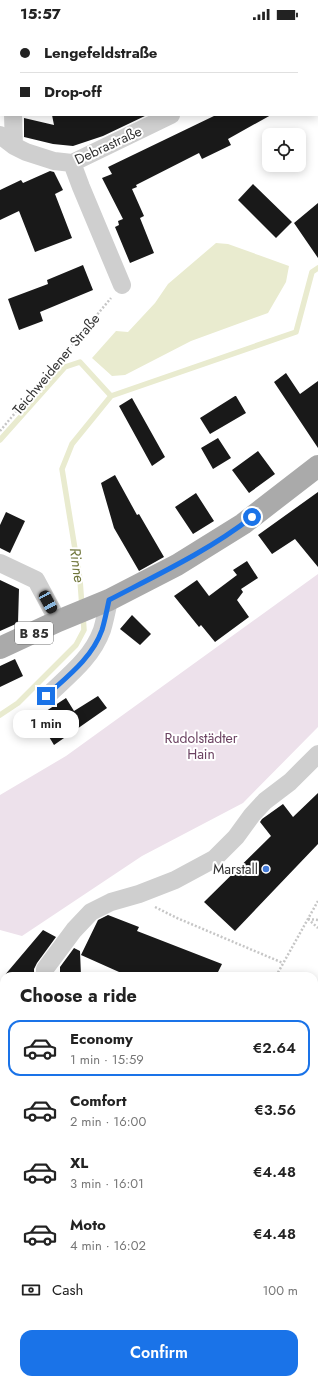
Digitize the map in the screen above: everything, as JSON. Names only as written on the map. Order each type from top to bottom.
[{"type":"main road","name":"B 85","points":[[0,648],[102,603],[176,565],[228,534],[318,466]]},
{"type":"street","points":[[13,116],[14,146]]},
{"type":"street","name":"Debrastraße","points":[[0,135],[14,146],[26,152],[54,161],[72,163],[169,116]]},
{"type":"street","points":[[72,163],[117,291]]},
{"type":"street","points":[[0,563],[36,580],[63,619]]},
{"type":"street","points":[[46,696],[81,665],[94,649],[102,629],[102,603]]},
{"type":"street","points":[[45,972],[45,969],[74,930],[91,912],[111,902],[139,894],[176,880],[214,859],[236,837],[252,814],[265,801],[290,782],[318,754]]},
{"type":"path","name":"Teichweidener Straße","points":[[0,430],[117,291]]},
{"type":"path","points":[[139,894],[147,903],[177,918],[283,963]]},
{"type":"path","points":[[278,972],[318,901]]},
{"type":"path","points":[[308,920],[318,920]]},
{"type":"path","points":[[308,920],[318,928]]},
{"type":"green space","name":"Rudolstädter Hain","points":[[318,574],[318,727],[243,803],[142,856],[22,936],[0,930],[0,795],[66,756]]},
{"type":"shaded area","points":[[216,243],[228,244],[289,266],[286,282],[268,313],[191,341],[125,375],[112,376],[92,358],[116,331],[128,332],[155,303],[168,284]]},
{"type":"building","points":[[52,116],[145,116],[103,136],[73,146],[53,144],[24,137],[24,118],[54,125]]},
{"type":"building","points":[[214,116],[269,116],[228,139],[231,145],[202,159],[199,153],[136,185],[137,187],[132,189],[144,216],[140,218],[154,253],[130,263],[115,227],[119,225],[118,221],[123,219],[102,178],[112,174],[108,167]]},
{"type":"building","points":[[50,171],[54,172],[63,190],[55,194],[72,238],[35,252],[19,211],[0,220],[0,190],[21,180],[23,183]]},
{"type":"building","points":[[253,184],[292,222],[276,238],[238,200]]},
{"type":"building","points":[[318,203],[318,258],[294,223]]},
{"type":"building","points":[[83,265],[93,290],[40,312],[43,321],[19,330],[8,299],[48,284],[47,280]]},
{"type":"building","points":[[286,373],[300,394],[318,381],[318,448],[274,382]]},
{"type":"building","points":[[235,396],[246,413],[210,434],[200,418]]},
{"type":"building","points":[[132,398],[165,457],[152,466],[119,406]]},
{"type":"building","points":[[218,438],[231,458],[213,469],[201,448]]},
{"type":"building","points":[[258,451],[275,474],[249,493],[232,470]]},
{"type":"building","points":[[115,475],[137,515],[139,514],[164,557],[139,571],[114,528],[101,483]]},
{"type":"building","points":[[318,492],[318,567],[295,539],[272,554],[258,535]]},
{"type":"building","points":[[196,493],[214,521],[193,534],[175,507]]},
{"type":"building","points":[[6,512],[25,521],[10,553],[0,548],[0,525]]},
{"type":"building","points":[[247,561],[258,578],[241,589],[243,592],[237,600],[249,617],[215,642],[201,625],[199,627],[174,596],[197,580],[209,596],[237,575],[233,570]]},
{"type":"building","points":[[0,580],[19,589],[18,623],[0,631]]},
{"type":"building","points":[[132,615],[151,634],[140,645],[120,629]]},
{"type":"building","points":[[15,659],[23,676],[0,687],[0,666]]},
{"type":"building","points":[[98,696],[107,708],[54,745],[37,717],[66,698],[74,711]]},
{"type":"building","name":"Marstall","points":[[318,793],[318,844],[235,931],[204,902],[271,836],[260,822],[262,819],[283,804],[293,817]]},
{"type":"building","points":[[108,915],[139,927],[137,931],[222,964],[218,972],[119,972],[81,955],[98,920]]},
{"type":"building","points":[[43,930],[56,937],[37,963],[34,972],[7,972]]},
{"type":"building","points":[[74,948],[80,951],[81,972],[60,972],[60,967]]},
{"type":"waterway","name":"Rinne","points":[[82,607],[80,580],[62,469],[72,444],[111,396],[296,332],[312,272],[318,268]]},
{"type":"waterway","name":"Rinne","points":[[0,440],[65,367],[80,362],[111,396]]},
{"type":"waterway","name":"Rinne","points":[[0,715],[18,703],[76,645],[84,630],[83,615]]},
{"type":"place","name":"Marstall","points":[[266,869]]},
{"type":"route","points":[[46,696],[81,665],[94,649],[102,629],[109,600],[176,565],[228,534],[252,517]]}]
